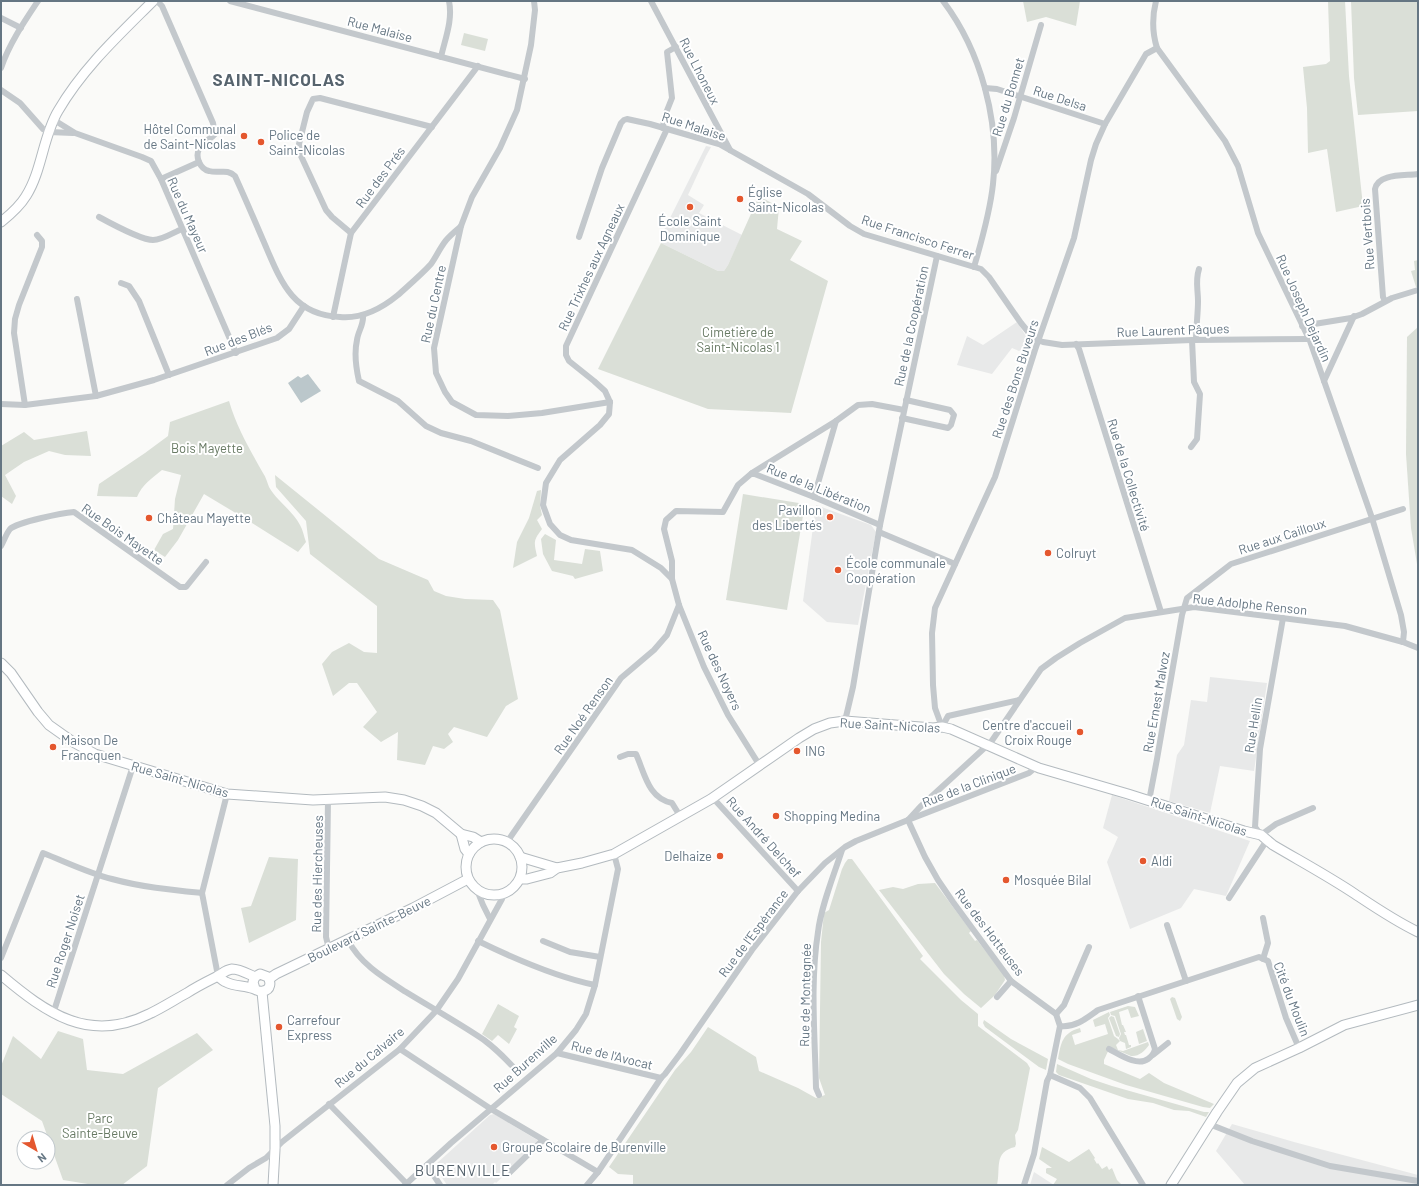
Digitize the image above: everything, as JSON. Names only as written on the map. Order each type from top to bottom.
[{"type":"street","points":[[1,68],[4,58],[38,1]]},
{"type":"street","points":[[1,222],[18,208],[27,195],[49,132],[66,98],[90,66],[153,1]]},
{"type":"street","points":[[157,1],[162,6],[213,123],[215,134],[199,148],[197,156],[199,162],[206,170],[210,172],[228,172],[235,176],[279,278],[295,299],[304,306],[318,314],[333,317],[352,318],[363,316],[379,308],[397,295],[431,264],[447,239],[461,226]]},
{"type":"street","name":"Rue Malaise","points":[[230,1],[525,79]]},
{"type":"street","points":[[441,57],[450,19],[449,1]]},
{"type":"street","name":"Rue du Centre","points":[[534,1],[535,10],[531,45],[525,79],[517,110],[500,148],[472,197],[461,226],[434,348],[436,373],[445,392],[452,402],[476,415],[508,416],[542,413],[610,402]]},
{"type":"street","name":"Rue Lhoneux","points":[[651,1],[730,150]]},
{"type":"street","name":"Rue du Bonnet","points":[[943,1],[964,35],[973,54],[985,88],[993,130],[995,160],[994,174],[988,217],[974,267]]},
{"type":"street","points":[[1156,1],[1153,17],[1153,31],[1157,48]]},
{"type":"street","points":[[1,18],[21,28]]},
{"type":"street","name":"Rue du Bonnet","points":[[994,174],[998,168],[1041,25]]},
{"type":"street","name":"Rue Trixhes aux Agneaux","points":[[610,402],[605,391],[569,361],[566,355],[566,346],[665,129],[665,113],[672,98],[667,52],[676,47]]},
{"type":"street","name":"Rue des Bons Buveurs","points":[[942,727],[934,708],[932,625],[935,608],[995,477],[1038,341],[1074,238],[1091,160],[1104,124],[1146,54],[1157,48]]},
{"type":"street","name":"Rue Joseph Dejardin","points":[[1157,48],[1225,141],[1238,166],[1258,233],[1308,339],[1372,518],[1402,621],[1404,632],[1403,642]]},
{"type":"street","name":"Rue des Prés","points":[[333,317],[351,233],[478,66]]},
{"type":"street","name":"Rue Delsa","points":[[985,88],[997,89],[1104,124]]},
{"type":"street","points":[[1,90],[20,103],[43,130],[49,132]]},
{"type":"street","points":[[351,233],[332,218],[326,210],[301,156],[299,144],[312,98],[320,98],[432,127]]},
{"type":"street","name":"Rue Malaise","points":[[579,237],[602,168],[622,120],[627,119],[650,124],[719,144],[730,150]]},
{"type":"street","name":"Rue du Mayeur","points":[[54,120],[75,133],[148,159],[153,164],[161,179],[236,353]]},
{"type":"street","name":"Rue du Mayeur","points":[[49,132],[75,133]]},
{"type":"street","name":"Rue Francisco Ferrer","points":[[730,150],[808,194],[850,226],[864,234],[981,269],[989,277],[1021,324],[1034,339],[1038,341]]},
{"type":"street","points":[[161,179],[199,162]]},
{"type":"street","name":"Rue Vertbois","points":[[1385,301],[1383,297],[1375,190],[1376,184],[1380,180],[1386,178],[1418,174]]},
{"type":"street","points":[[99,217],[150,240],[158,239],[182,229]]},
{"type":"street","points":[[25,405],[14,333],[15,319],[19,305],[42,247],[42,241],[37,235]]},
{"type":"street","name":"Rue de la Coopération","points":[[845,721],[853,687],[880,524],[937,256]]},
{"type":"street","points":[[1191,447],[1197,440],[1200,394],[1194,382],[1194,340],[1198,302],[1196,278],[1199,269]]},
{"type":"street","points":[[121,283],[130,286],[139,301],[169,375]]},
{"type":"street","points":[[1302,326],[1362,314],[1385,301],[1418,290]]},
{"type":"street","points":[[78,299],[96,396]]},
{"type":"street","name":"Rue des Blés","points":[[1,404],[25,405],[96,396],[169,375],[277,338],[289,328],[304,306]]},
{"type":"street","points":[[363,316],[363,323],[357,339],[355,352],[359,381],[398,401],[426,426],[441,433],[471,440],[538,468]]},
{"type":"street","points":[[1324,381],[1354,316]]},
{"type":"street","name":"Rue Laurent Pâques","points":[[1038,341],[1062,345],[1194,340],[1308,339]]},
{"type":"street","name":"Rue de la Collectivité","points":[[1076,344],[1161,612]]},
{"type":"street","name":"Rue de la Coopération","points":[[902,418],[948,428],[951,426],[954,415],[950,410],[906,400]]},
{"type":"street","points":[[610,402],[609,414],[560,460],[546,483],[543,505],[550,524],[560,535],[571,540],[632,550],[661,568],[672,579]]},
{"type":"street","points":[[752,473],[836,421],[858,405],[872,404],[904,410]]},
{"type":"street","points":[[814,497],[836,421]]},
{"type":"street","name":"Rue de la Libération","points":[[672,579],[672,562],[664,529],[666,520],[676,511],[723,512],[738,485],[752,473],[880,524]]},
{"type":"street","name":"Rue aux Cailloux","points":[[1184,608],[1187,598],[1231,564],[1404,509]]},
{"type":"street","name":"Rue Bois Mayette","points":[[1,546],[8,532],[16,526],[61,513],[74,512],[180,587],[186,587],[206,562]]},
{"type":"street","points":[[879,532],[955,564]]},
{"type":"street","name":"Rue des Noyers","points":[[672,579],[678,605],[704,667],[728,715],[762,764]]},
{"type":"street","name":"Rue Noé Renson","points":[[507,842],[621,678],[654,650],[667,635],[678,605]]},
{"type":"street","name":"Rue Adolphe Renson","points":[[987,746],[1041,669],[1080,643],[1125,618],[1194,607],[1345,626],[1403,642],[1418,648]]},
{"type":"street","name":"Rue Ernest Malvoz","points":[[1149,801],[1158,759],[1184,608]]},
{"type":"street","name":"Rue Hellin","points":[[1264,838],[1255,827],[1259,760],[1283,618]]},
{"type":"street","name":"Rue Saint-Nicolas","points":[[1,663],[11,673],[40,715],[53,729],[87,750],[133,766],[227,794],[293,800],[382,797],[404,800],[436,813],[461,834],[482,842]]},
{"type":"street","points":[[942,727],[948,716],[1019,700]]},
{"type":"street","name":"Rue Saint-Nicolas","points":[[520,857],[557,868],[614,854],[713,798],[788,746],[820,726],[845,721],[933,728],[942,727],[951,729],[1036,767],[1264,838],[1273,845],[1355,894],[1372,907],[1418,932]]},
{"type":"street","name":"Rue de l'Espérance","points":[[588,1185],[661,1078],[666,1074],[752,950],[798,891],[825,864],[842,850],[856,841],[908,820],[920,807],[987,746]]},
{"type":"street","points":[[620,757],[628,754],[636,754],[652,792],[666,802],[672,803],[680,816]]},
{"type":"street","name":"Rue Roger Noiset","points":[[53,1014],[133,766]]},
{"type":"street","name":"Rue de la Clinique","points":[[908,820],[1030,773],[1036,767]]},
{"type":"street","points":[[1,975],[53,1014],[74,1022],[101,1026],[118,1025],[149,1015],[218,976],[225,970],[237,970],[255,977],[263,974],[269,979],[270,986],[268,989],[258,990],[231,985],[223,982],[218,976],[202,893],[227,794]]},
{"type":"street","name":"Rue André Delchef","points":[[713,798],[798,891]]},
{"type":"street","name":"Rue des Hiercheuses","points":[[328,800],[326,937],[329,949]]},
{"type":"street","points":[[1229,898],[1264,838],[1276,824],[1313,808]]},
{"type":"street","name":"Rue des Hotteuses","points":[[908,820],[925,857],[952,902],[1011,981],[1056,1014]]},
{"type":"street","name":"Rue Saint-Nicolas","points":[[461,834],[465,849],[469,854]]},
{"type":"street","points":[[477,890],[494,896],[503,894],[513,888],[520,879],[522,868],[520,857],[513,846],[507,842],[494,839],[482,842],[474,847],[466,862],[468,879],[477,890],[490,919]]},
{"type":"street","name":"Rue de Montegnée","points":[[820,1095],[816,1088],[814,969],[818,931],[829,889],[842,850]]},
{"type":"street","points":[[1,958],[43,853],[97,875],[152,888],[202,893]]},
{"type":"street","name":"Rue Burenville","points":[[406,1184],[491,1108],[557,1052],[576,1030],[586,1014],[596,985],[600,957],[618,869],[614,854]]},
{"type":"street","name":"Rue Saint-Nicolas","points":[[520,879],[550,874],[557,868]]},
{"type":"street","name":"Boulevard Sainte-Beuve","points":[[269,979],[276,974],[419,906],[468,879]]},
{"type":"street","name":"Rue du Calvaire","points":[[227,1185],[249,1168],[266,1158],[282,1142],[400,1049],[436,1011],[458,979],[502,899],[503,894]]},
{"type":"street","name":"Cité du Moulin","points":[[1263,918],[1268,943],[1263,959]]},
{"type":"street","points":[[1167,925],[1186,981]]},
{"type":"street","points":[[348,940],[352,948],[362,959],[381,976],[484,1040],[501,1054],[515,1069]]},
{"type":"street","points":[[478,941],[503,953],[573,980],[596,985]]},
{"type":"street","points":[[543,941],[570,952],[600,957]]},
{"type":"street","points":[[1024,1185],[1034,1154],[1047,1081],[1060,1026],[1056,1014],[1064,1005],[1089,947]]},
{"type":"street","name":"Cité du Moulin","points":[[1060,1026],[1068,1027],[1077,1024],[1098,1010],[1259,957],[1268,961],[1286,1018],[1299,1048]]},
{"type":"street","points":[[255,977],[253,982],[258,990],[275,1126],[275,1150],[272,1185]]},
{"type":"street","points":[[997,997],[1011,981]]},
{"type":"street","points":[[1138,996],[1155,1049],[1153,1055]]},
{"type":"street","points":[[1171,1185],[1209,1124],[1237,1083],[1254,1068],[1299,1048],[1344,1025],[1418,1005]]},
{"type":"street","points":[[1109,1049],[1139,1062],[1145,1062],[1168,1043]]},
{"type":"street","points":[[400,1049],[491,1108],[598,1172]]},
{"type":"street","name":"Rue de l'Avocat","points":[[557,1052],[661,1078]]},
{"type":"street","points":[[1050,1072],[1080,1088],[1090,1098],[1143,1185]]},
{"type":"street","points":[[329,1104],[406,1184]]},
{"type":"street","points":[[1209,1124],[1252,1141],[1330,1166],[1418,1181]]},
{"type":"street","points":[[508,1174],[544,1140]]},
{"type":"street","points":[[427,1165],[440,1185]]},
{"type":"shaded area","name":"École Saint Dominique","points":[[706,146],[711,147],[688,195],[704,205],[699,213],[742,235],[724,271],[718,271],[661,243],[666,236],[662,234]]},
{"type":"shaded area","points":[[1017,322],[1031,344],[1019,351],[1012,348],[992,374],[957,365],[967,336],[983,345]]},
{"type":"shaded area","points":[[308,374],[321,391],[301,403],[288,383],[298,376],[301,378]]},
{"type":"shaded area","name":"École communale Coopération","points":[[816,505],[871,525],[876,532],[858,625],[827,622],[803,601]]},
{"type":"shaded area","points":[[1210,677],[1267,683],[1254,771],[1220,766],[1210,813],[1169,801],[1177,755],[1184,745],[1191,700],[1207,702]]},
{"type":"shaded area","points":[[1112,795],[1250,841],[1226,896],[1194,889],[1181,908],[1130,929],[1107,862],[1118,837],[1103,828]]},
{"type":"shaded area","name":"Groupe Scolaire de Burenville","points":[[494,1114],[539,1141],[508,1172],[492,1185],[447,1185],[436,1169],[436,1164],[490,1115]]},
{"type":"shaded area","points":[[1232,1124],[1418,1175],[1418,1185],[1245,1185],[1216,1151]]},
{"type":"shaded area","points":[[1034,1172],[1054,1185],[1030,1185]]},
{"type":"green space","points":[[1023,1],[1080,1],[1076,26],[1046,17],[1027,22]]},
{"type":"green space","points":[[1328,1],[1345,1],[1349,76],[1363,206],[1336,212],[1327,149],[1308,153],[1307,108],[1303,67],[1326,64],[1330,61]]},
{"type":"green space","points":[[1351,1],[1418,1],[1418,111],[1358,115],[1354,78]]},
{"type":"green space","points":[[464,33],[488,39],[485,51],[461,45]]},
{"type":"green space","name":"Cimetière de Saint-Nicolas 1","points":[[759,196],[779,207],[777,229],[802,241],[790,260],[828,281],[791,413],[708,409],[598,369],[661,243],[718,271],[724,271]]},
{"type":"green space","points":[[1418,260],[1418,287],[1416,287],[1411,271],[1415,270],[1414,261]]},
{"type":"green space","points":[[1418,327],[1418,570],[1411,528],[1406,454],[1407,337]]},
{"type":"green space","name":"Bois Mayette","points":[[229,401],[240,429],[265,476],[269,487],[297,520],[302,529],[306,542],[298,552],[204,494],[178,540],[165,557],[154,550],[163,534],[173,529],[175,499],[181,475],[162,470],[144,485],[137,497],[97,496],[99,484],[168,436],[170,422]]},
{"type":"green space","points":[[87,431],[91,456],[65,455],[49,451],[24,462],[5,475],[16,496],[12,504],[1,496],[1,446],[24,432],[34,440]]},
{"type":"green space","points":[[275,475],[379,559],[428,580],[434,591],[446,596],[465,599],[493,600],[500,610],[518,699],[506,706],[487,737],[454,727],[448,734],[453,742],[444,749],[433,746],[425,765],[397,760],[398,732],[381,742],[363,727],[377,712],[357,683],[349,683],[333,696],[322,664],[332,652],[349,643],[364,652],[377,653],[377,606],[310,554],[306,521],[276,487]]},
{"type":"green space","points":[[541,490],[540,506],[542,515],[537,520],[542,529],[535,542],[537,556],[513,568],[517,542],[529,518],[537,491]]},
{"type":"green space","points":[[743,494],[805,504],[787,610],[726,600]]},
{"type":"green space","points":[[545,534],[556,540],[554,560],[582,564],[585,549],[600,551],[603,571],[575,579],[573,576],[552,571],[543,554],[541,539]]},
{"type":"green space","points":[[269,857],[298,859],[296,920],[249,943],[241,908],[251,906]]},
{"type":"green space","points":[[848,859],[852,859],[923,956],[920,959],[961,1000],[978,1014],[978,1026],[1027,1063],[1030,1068],[1018,1130],[1015,1135],[1016,1144],[1015,1147],[1008,1149],[1003,1153],[1001,1157],[999,1162],[997,1185],[633,1185],[633,1175],[618,1174],[609,1167],[675,1070],[691,1052],[708,1027],[756,1057],[759,1071],[798,1088],[816,1098],[825,1095],[819,1078],[821,942],[824,913],[829,910],[842,869]]},
{"type":"green space","points":[[935,883],[971,931],[969,933],[975,941],[977,940],[1004,975],[1005,980],[995,995],[981,1008],[944,974],[879,890],[893,887],[903,889],[918,884]]},
{"type":"green space","points":[[1172,997],[1175,998],[1182,1017],[1180,1021],[1177,1019],[1170,999]]},
{"type":"green space","points":[[498,1004],[519,1016],[514,1027],[517,1029],[509,1044],[498,1035],[492,1041],[482,1034]]},
{"type":"green space","points":[[1128,1006],[1135,1007],[1139,1016],[1131,1018],[1128,1009],[1119,1012],[1122,1025],[1126,1032],[1124,1032],[1125,1035],[1129,1045],[1131,1045],[1131,1047],[1126,1049],[1125,1043],[1120,1041],[1119,1038],[1121,1034],[1115,1016],[1111,1015],[1110,1012]]},
{"type":"green space","points":[[1109,1012],[1110,1015],[1108,1018],[1114,1036],[1120,1041],[1116,1045],[1118,1050],[1123,1051],[1148,1042],[1149,1045],[1136,1056],[1131,1056],[1110,1047],[1104,1060],[1104,1064],[1140,1079],[1149,1073],[1164,1083],[1214,1104],[1210,1108],[1203,1107],[1126,1085],[1058,1059],[1063,1039],[1074,1030],[1080,1028],[1081,1032],[1072,1035],[1075,1045],[1108,1034],[1105,1024],[1095,1027],[1093,1020]]},
{"type":"green space","points":[[1111,1016],[1114,1017],[1120,1034],[1119,1037],[1116,1036],[1109,1018]]},
{"type":"green space","points":[[984,1020],[1011,1039],[1048,1059],[1046,1070],[1039,1067],[985,1027],[983,1023]]},
{"type":"green space","points":[[1143,1029],[1147,1041],[1139,1044],[1136,1032]]},
{"type":"green space","name":"Parc Sainte-Beuve","points":[[58,1031],[83,1039],[87,1070],[123,1074],[197,1033],[213,1050],[158,1088],[147,1166],[122,1185],[94,1185],[63,1180],[56,1160],[56,1130],[45,1130],[42,1121],[1,1094],[1,1066],[13,1036],[41,1059]]},
{"type":"green space","points":[[1057,1064],[1091,1079],[1112,1086],[1204,1112],[1209,1112],[1206,1117],[1189,1111],[1174,1110],[1153,1103],[1128,1099],[1059,1075],[1056,1072]]},
{"type":"green space","points":[[1042,1147],[1069,1162],[1089,1149],[1097,1164],[1098,1163],[1102,1169],[1107,1166],[1109,1170],[1112,1168],[1117,1180],[1121,1184],[1053,1185],[1057,1179],[1046,1173],[1047,1168],[1052,1168],[1039,1159]]},
{"type":"place","name":"Hôtel Communal de Saint-Nicolas","points":[[244,136]]},
{"type":"place","name":"Police de Saint-Nicolas","points":[[261,142]]},
{"type":"place","name":"Église Saint-Nicolas","points":[[740,199]]},
{"type":"place","name":"École Saint Dominique","points":[[690,207]]},
{"type":"place","name":"Pavillon des Libertés","points":[[830,517]]},
{"type":"place","name":"Château Mayette","points":[[149,518]]},
{"type":"place","name":"Colruyt","points":[[1048,553]]},
{"type":"place","name":"École communale Coopération","points":[[838,570]]},
{"type":"place","name":"Centre d'accueil Croix Rouge","points":[[1080,732]]},
{"type":"place","name":"Maison De Francquen","points":[[53,747]]},
{"type":"place","name":"ING","points":[[797,751]]},
{"type":"place","name":"Shopping Medina","points":[[776,816]]},
{"type":"place","name":"Delhaize","points":[[720,856]]},
{"type":"place","name":"Aldi","points":[[1143,861]]},
{"type":"place","name":"Mosquée Bilal","points":[[1006,880]]},
{"type":"place","name":"Carrefour Express","points":[[279,1027]]},
{"type":"place","name":"Groupe Scolaire de Burenville","points":[[494,1147]]},
{"type":"district","name":"SAINT-NICOLAS","points":[[279,80]]},
{"type":"district","name":"BURENVILLE","points":[[463,1171]]}]
